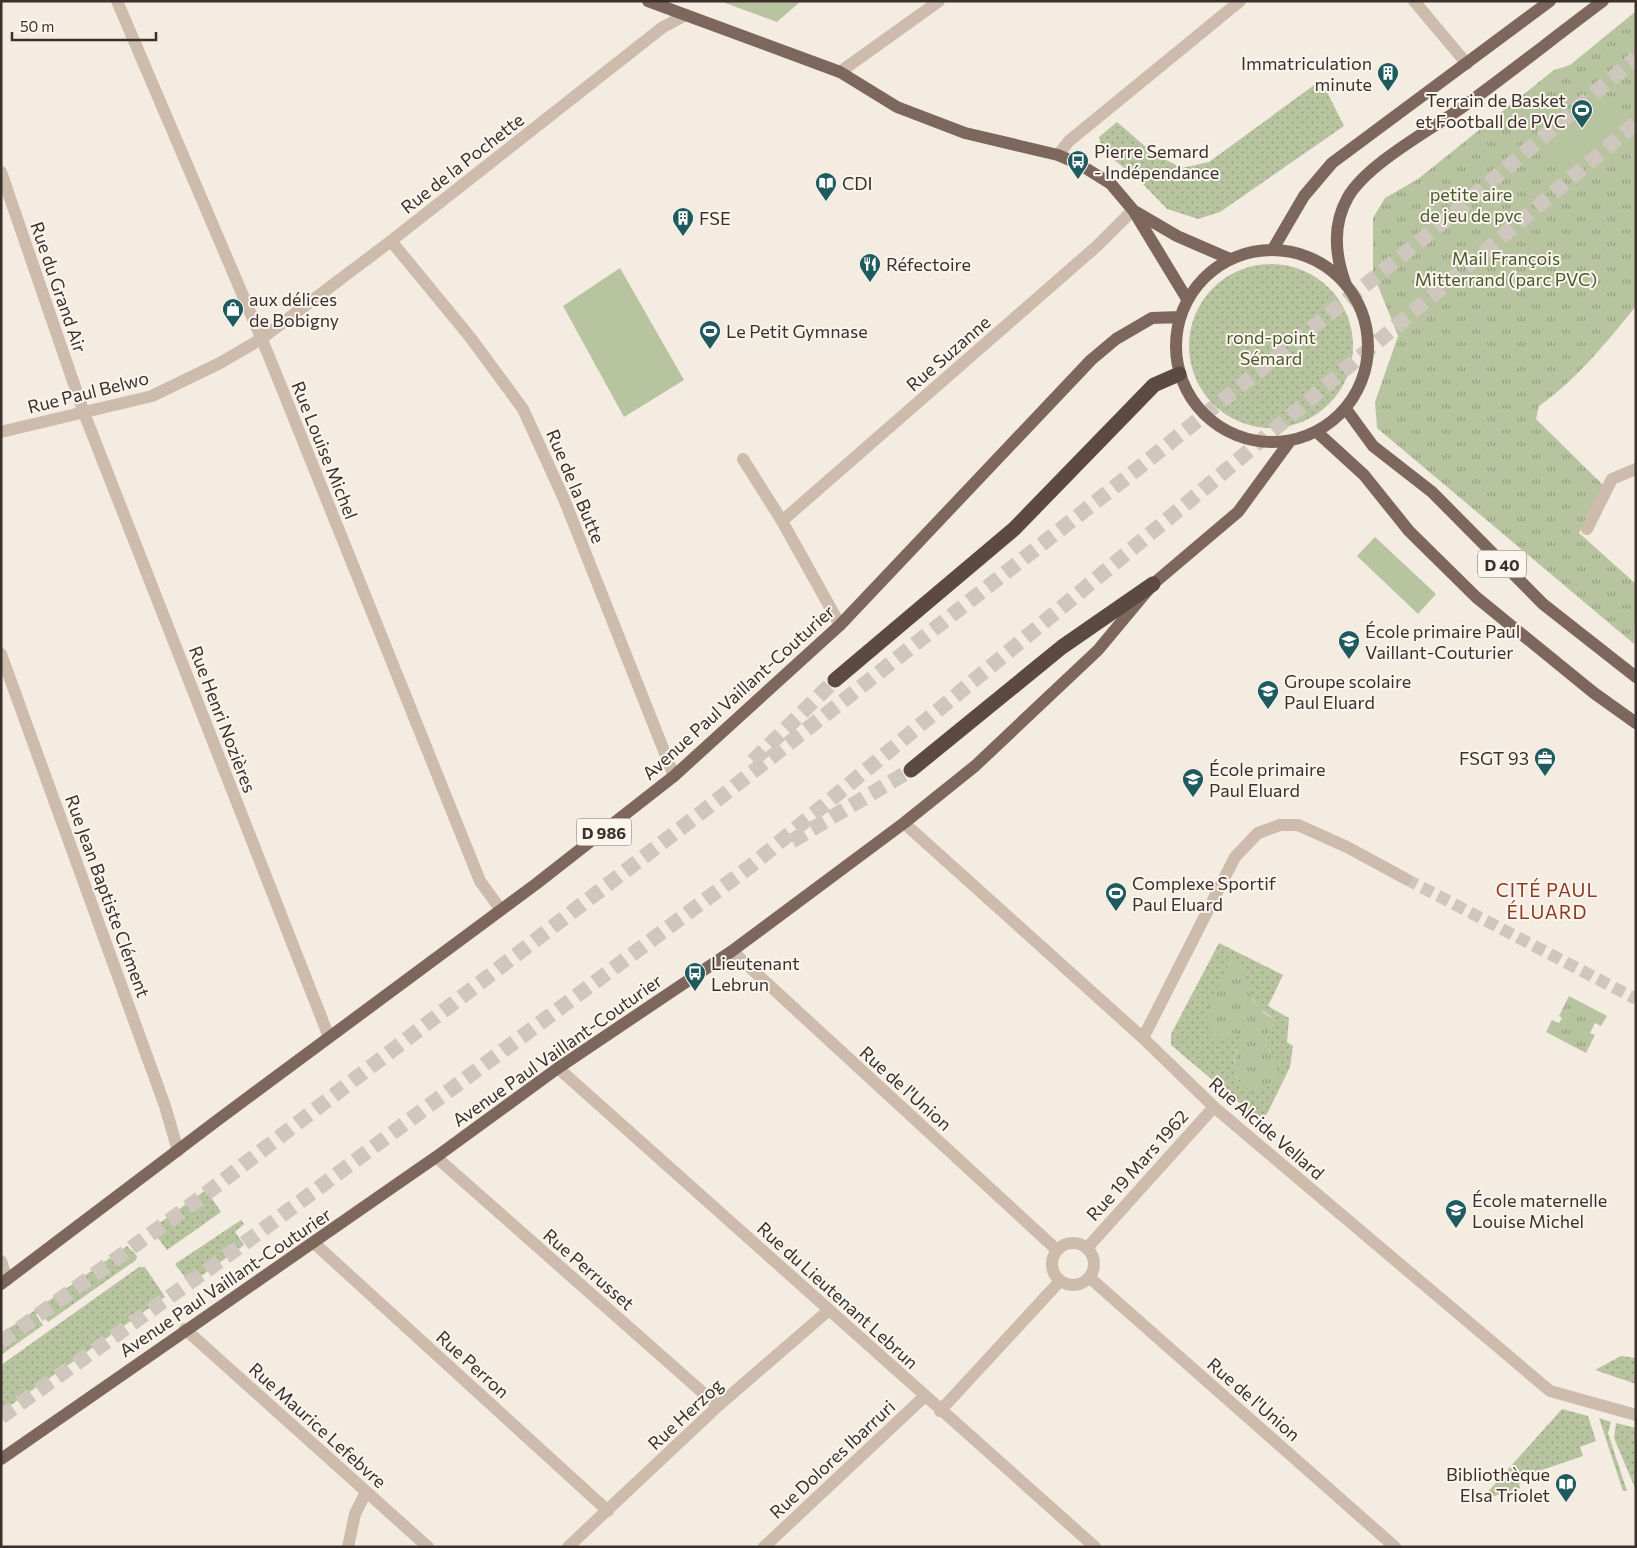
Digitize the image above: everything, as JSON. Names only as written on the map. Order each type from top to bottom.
[{"type":"highway","points":[[835,680],[1014,529],[1154,385],[1179,374]]},
{"type":"highway","points":[[911,770],[1062,647],[1153,584]]},
{"type":"main road","points":[[648,1],[840,72],[897,107],[932,121],[965,133],[1058,155],[1079,164],[1111,184],[1133,210],[1187,299]]},
{"type":"main road","points":[[1273,249],[1304,196],[1332,163],[1468,64],[1550,1]]},
{"type":"main road","points":[[1346,285],[1338,258],[1337,226],[1341,212],[1358,185],[1380,164],[1487,90],[1603,1]]},
{"type":"main road","points":[[1133,210],[1177,236],[1230,259]]},
{"type":"main road","points":[[1273,249],[1312,258],[1346,285],[1360,305],[1368,332],[1368,359],[1360,385],[1346,409],[1318,433],[1290,441],[1262,443],[1234,436],[1210,421],[1191,400],[1179,374],[1175,345],[1180,317],[1187,299],[1207,274],[1230,259],[1251,252],[1273,249]]},
{"type":"main road","name":"Avenue Paul Vaillant-Couturier","points":[[4,1282],[501,910],[674,776],[840,625],[1091,360],[1116,339],[1152,318],[1180,317]]},
{"type":"main road","name":"D 40","points":[[1346,409],[1373,446],[1432,492],[1543,604],[1636,677]]},
{"type":"main road","name":"D 40","points":[[1318,433],[1364,475],[1409,531],[1476,597],[1580,682],[1636,723]]},
{"type":"main road","name":"Avenue Paul Vaillant-Couturier","points":[[1,1459],[185,1329],[314,1243],[558,1068],[732,951],[904,823],[975,766],[1098,650],[1153,584],[1238,512],[1290,441]]},
{"type":"street","name":"Rue Louise Michel","points":[[117,1],[261,339],[480,881],[501,910]]},
{"type":"street","points":[[840,72],[939,1]]},
{"type":"street","points":[[1058,155],[1069,141],[1240,1]]},
{"type":"street","points":[[1414,1],[1468,64]]},
{"type":"street","name":"Rue de la Pochette","points":[[261,339],[391,241],[663,27],[686,15]]},
{"type":"street","name":"Rue du Grand Air","points":[[1,172],[84,413]]},
{"type":"street","name":"Rue Suzanne","points":[[782,521],[1097,246],[1133,210]]},
{"type":"street","name":"Rue de la Butte","points":[[391,241],[470,337],[523,409],[564,499],[674,776]]},
{"type":"street","name":"Rue Paul Belwo","points":[[1,432],[152,396],[198,374],[261,339]]},
{"type":"street","name":"Rue Henri Nozières","points":[[84,413],[329,1037]]},
{"type":"street","points":[[744,459],[782,521],[840,625]]},
{"type":"street","points":[[1587,529],[1612,479],[1636,469]]},
{"type":"street","name":"Rue Jean Baptiste Clément","points":[[1,654],[165,1106],[178,1151]]},
{"type":"street","name":"Rue Alcide Vellard","points":[[904,823],[1144,1038],[1214,1107],[1550,1391],[1636,1415]]},
{"type":"street","points":[[1144,1038],[1235,857],[1258,833],[1280,825],[1298,825],[1320,834],[1406,879]]},
{"type":"street","name":"Rue de l'Union","points":[[732,951],[1057,1250]]},
{"type":"street","name":"Rue du Lieutenant Lebrun","points":[[558,1068],[940,1411],[1095,1547]]},
{"type":"street","name":"Rue 19 Mars 1962","points":[[1087,1248],[1214,1107]]},
{"type":"street","name":"Rue Perrusset","points":[[436,1157],[718,1406]]},
{"type":"street","name":"Rue Perron","points":[[314,1243],[608,1511]]},
{"type":"street","points":[[1077,1243],[1087,1248],[1094,1257],[1094,1268],[1090,1278],[1081,1284],[1070,1285],[1060,1281],[1053,1272],[1052,1260],[1057,1250],[1066,1244],[1077,1243]]},
{"type":"street","points":[[1,1261],[4,1282]]},
{"type":"street","name":"Rue de l'Union","points":[[1090,1278],[1395,1547]]},
{"type":"street","points":[[940,1411],[1060,1281]]},
{"type":"street","name":"Rue Herzog","points":[[568,1547],[718,1406],[829,1310]]},
{"type":"street","name":"Rue Maurice Lefebvre","points":[[185,1329],[428,1547]]},
{"type":"street","name":"Rue Dolores Ibarruri","points":[[764,1547],[924,1396]]},
{"type":"street","points":[[348,1547],[355,1514],[366,1492]]},
{"type":"green space","points":[[720,1],[801,1],[777,22]]},
{"type":"green space","name":"Mail François Mitterrand (parc PVC)","points":[[1636,11],[1636,306],[1602,347],[1578,372],[1553,396],[1539,406],[1536,419],[1603,485],[1579,533],[1636,584],[1634,644],[1377,428],[1375,402],[1398,336],[1373,273],[1373,218],[1385,198],[1418,179],[1554,70],[1570,65]]},
{"type":"green space","points":[[1321,80],[1344,126],[1220,212],[1198,219],[1167,209],[1139,180],[1102,150],[1099,137],[1117,122],[1154,154],[1182,168],[1209,162]]},
{"type":"green space","name":"Terrain de Basket et Football de PVC","points":[[1598,85],[1629,122],[1566,174],[1535,137]]},
{"type":"green space","name":"rond-point Sémard","points":[[1271,264],[1302,270],[1329,288],[1347,315],[1353,346],[1347,377],[1329,404],[1302,422],[1271,428],[1240,422],[1213,404],[1195,377],[1189,346],[1195,315],[1213,288],[1240,270]]},
{"type":"green space","points":[[620,268],[684,380],[624,417],[563,306]]},
{"type":"green space","points":[[1375,537],[1436,594],[1418,614],[1357,556]]},
{"type":"green space","points":[[1219,943],[1283,975],[1268,1006],[1289,1018],[1287,1042],[1293,1046],[1290,1067],[1267,1114],[1261,1118],[1255,1116],[1171,1045],[1171,1034]],"holes":[[[1233,958],[1257,1007],[1274,1019],[1266,1045],[1278,1071],[1277,1076],[1269,1086],[1237,1079],[1235,1073],[1234,1063],[1241,1038],[1218,989]]]},
{"type":"green space","points":[[1233,958],[1239,960],[1254,1002],[1264,1013],[1274,1019],[1266,1045],[1278,1063],[1280,1072],[1275,1081],[1266,1088],[1250,1090],[1236,1077],[1234,1066],[1240,1037],[1237,1035],[1221,1039],[1215,1037],[1208,1026],[1207,1017],[1214,996]]},
{"type":"green space","points":[[1569,996],[1607,1016],[1601,1026],[1595,1023],[1590,1033],[1595,1035],[1586,1053],[1546,1032],[1552,1020],[1559,1023],[1562,1018],[1559,1016]]},
{"type":"green space","points":[[206,1190],[221,1212],[167,1250],[151,1229]]},
{"type":"green space","points":[[241,1220],[244,1224],[235,1232],[244,1245],[190,1284],[175,1264]]},
{"type":"green space","points":[[127,1246],[137,1256],[136,1260],[48,1322],[40,1312],[36,1315],[43,1325],[1,1355],[1,1334]]},
{"type":"green space","points":[[139,1267],[145,1267],[165,1297],[1,1412],[1,1365]]},
{"type":"green space","points":[[1621,1356],[1636,1358],[1636,1384],[1595,1370]]},
{"type":"green space","points":[[1562,1409],[1588,1416],[1596,1441],[1580,1447],[1583,1456],[1521,1477],[1519,1481],[1520,1488],[1491,1497],[1486,1494]]},
{"type":"green space","points":[[1599,1418],[1611,1422],[1608,1433],[1627,1491],[1623,1491]]},
{"type":"green space","points":[[1616,1423],[1636,1428],[1635,1488],[1614,1438]]},
{"type":"tunnel","points":[[1,1342],[195,1202],[698,815],[1141,466],[1431,232],[1636,58]]},
{"type":"tunnel","points":[[1,1417],[242,1245],[752,865],[1199,493],[1636,123]]},
{"type":"tunnel","points":[[753,761],[835,680]]},
{"type":"tunnel","points":[[792,841],[911,770]]},
{"type":"tunnel","points":[[1406,879],[1636,999]]},
{"type":"place","name":"Immatriculation minute","points":[[1388,92]]},
{"type":"place","name":"Terrain de Basket et Football de PVC","points":[[1582,129]]},
{"type":"place","name":"Pierre Semard - Indépendance","points":[[1078,180]]},
{"type":"place","name":"CDI","points":[[826,202]]},
{"type":"place","name":"FSE","points":[[683,237]]},
{"type":"place","name":"Réfectoire","points":[[870,283]]},
{"type":"place","name":"aux délices de Bobigny","points":[[233,328]]},
{"type":"place","name":"Le Petit Gymnase","points":[[710,350]]},
{"type":"place","name":"École primaire Paul Vaillant-Couturier","points":[[1349,660]]},
{"type":"place","name":"Groupe scolaire Paul Eluard","points":[[1268,710]]},
{"type":"place","name":"FSGT 93","points":[[1545,777]]},
{"type":"place","name":"École primaire Paul Eluard","points":[[1193,798]]},
{"type":"place","name":"Complexe Sportif Paul Eluard","points":[[1116,912]]},
{"type":"place","name":"Lieutenant Lebrun","points":[[695,992]]},
{"type":"place","name":"École maternelle Louise Michel","points":[[1456,1229]]},
{"type":"place","name":"Bibliothèque Elsa Triolet","points":[[1566,1503]]},
{"type":"district","name":"CITÉ PAUL ÉLUARD","points":[[1547,900]]},
{"type":"park label","name":"petite aire de jeu de pvc","points":[[1471,204]]}]
